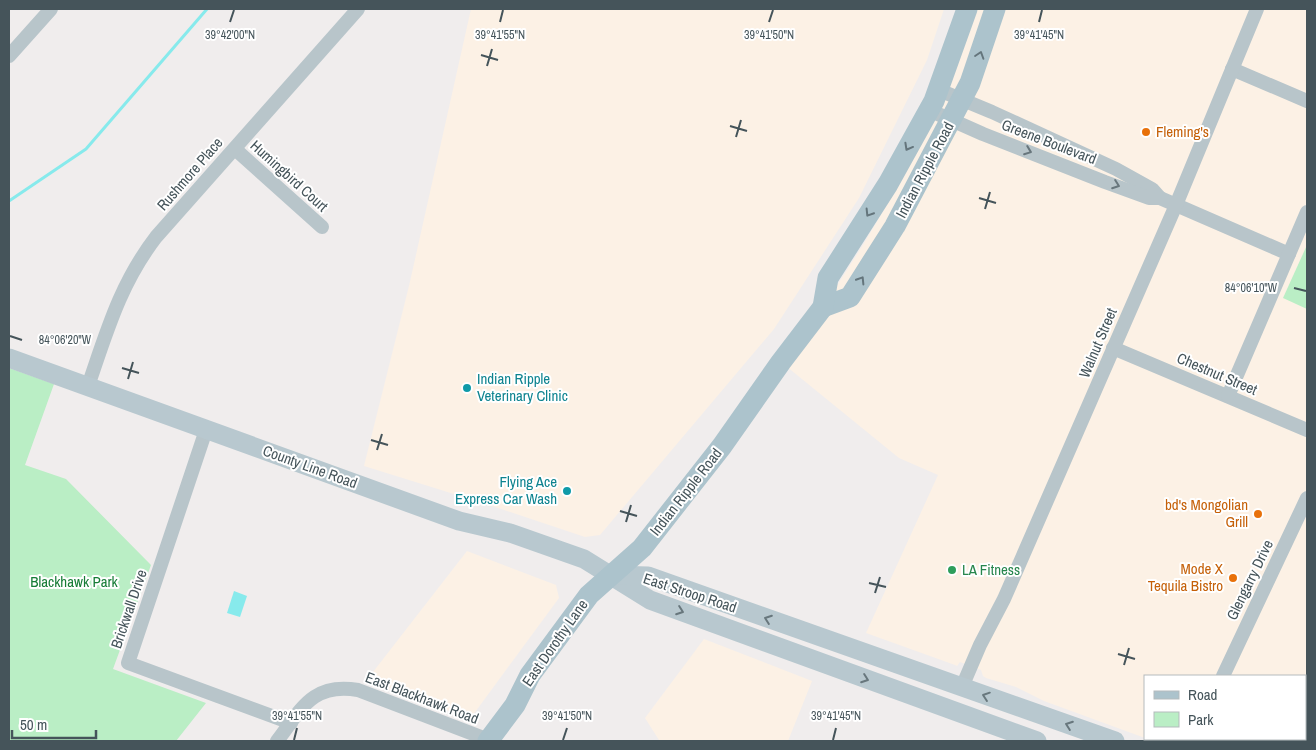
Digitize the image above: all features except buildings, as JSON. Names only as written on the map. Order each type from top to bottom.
[{"type":"main road","name":"Indian Ripple Road","points":[[611,575],[642,548],[722,446],[823,306],[828,278],[888,184],[939,90],[967,9]]},
{"type":"main road","name":"Indian Ripple Road","points":[[823,306],[850,297],[895,226],[970,83],[995,9]]},
{"type":"main road","name":"County Line Road","points":[[9,358],[459,521],[510,533],[584,559],[611,575]]},
{"type":"main road","name":"East Stroop Road","points":[[611,575],[648,576],[1115,741]]},
{"type":"main road","name":"East Stroop Road","points":[[611,575],[650,600],[1037,741]]},
{"type":"main road","name":"East Dorothy Lane","points":[[489,741],[515,705],[530,675],[589,595],[611,575]]},
{"type":"main road","points":[[792,628],[800,634],[807,658],[822,652],[839,658],[870,655]]},
{"type":"street","points":[[9,56],[51,9]]},
{"type":"street","name":"Rushmore Place","points":[[88,386],[116,304],[134,268],[156,237],[358,9]]},
{"type":"street","name":"Walnut Street","points":[[962,688],[980,645],[1004,599],[1176,205],[1257,9]]},
{"type":"street","points":[[1232,69],[1307,101]]},
{"type":"street","name":"Greene Boulevard","points":[[939,90],[1116,169],[1152,189],[1160,198]]},
{"type":"street","name":"Greene Boulevard","points":[[929,110],[982,134],[1105,182],[1149,198],[1160,198],[1289,254]]},
{"type":"street","name":"Humingbird Court","points":[[235,148],[322,227]]},
{"type":"street","points":[[1228,396],[1307,212]]},
{"type":"street","name":"Chestnut Street","points":[[1113,348],[1307,430]]},
{"type":"street","name":"Brickwall Drive","points":[[206,430],[128,662],[291,723]]},
{"type":"street","name":"Glengarry Drive","points":[[1223,675],[1307,498]]},
{"type":"street","name":"East Blackhawk Road","points":[[277,741],[307,702],[325,691],[343,687],[358,690],[489,741]]},
{"type":"shaded area","points":[[471,9],[944,9],[927,60],[859,198],[774,329],[600,535],[585,537],[364,466],[409,286]]},
{"type":"shaded area","points":[[977,9],[1307,9],[1307,741],[1214,740],[1306,740],[1306,675],[1144,675],[1144,738],[1044,701],[1016,687],[986,678],[981,670],[960,662],[957,666],[866,633],[938,475],[899,458],[781,362],[824,306],[897,188]]},
{"type":"shaded area","points":[[467,551],[556,585],[559,598],[470,719],[366,681]]},
{"type":"shaded area","points":[[704,639],[812,681],[788,741],[659,740],[645,718]]},
{"type":"green space","points":[[1307,245],[1307,309],[1283,298]]},
{"type":"green space","name":"Blackhawk Park","points":[[9,368],[54,384],[25,465],[66,479],[151,565],[113,669],[206,703],[176,741],[9,741]]},
{"type":"water","points":[[234,591],[247,596],[240,617],[227,613]]},
{"type":"waterway","points":[[9,201],[86,149],[207,9]]},
{"type":"place","name":"Fleming's","points":[[1146,132]]},
{"type":"place","name":"Indian Ripple Veterinary Clinic","points":[[467,388]]},
{"type":"place","name":"Flying Ace Express Car Wash","points":[[567,491]]},
{"type":"place","name":"bd's Mongolian Grill","points":[[1258,514]]},
{"type":"place","name":"LA Fitness","points":[[952,570]]},
{"type":"place","name":"Mode X Tequila Bistro","points":[[1233,578]]}]
